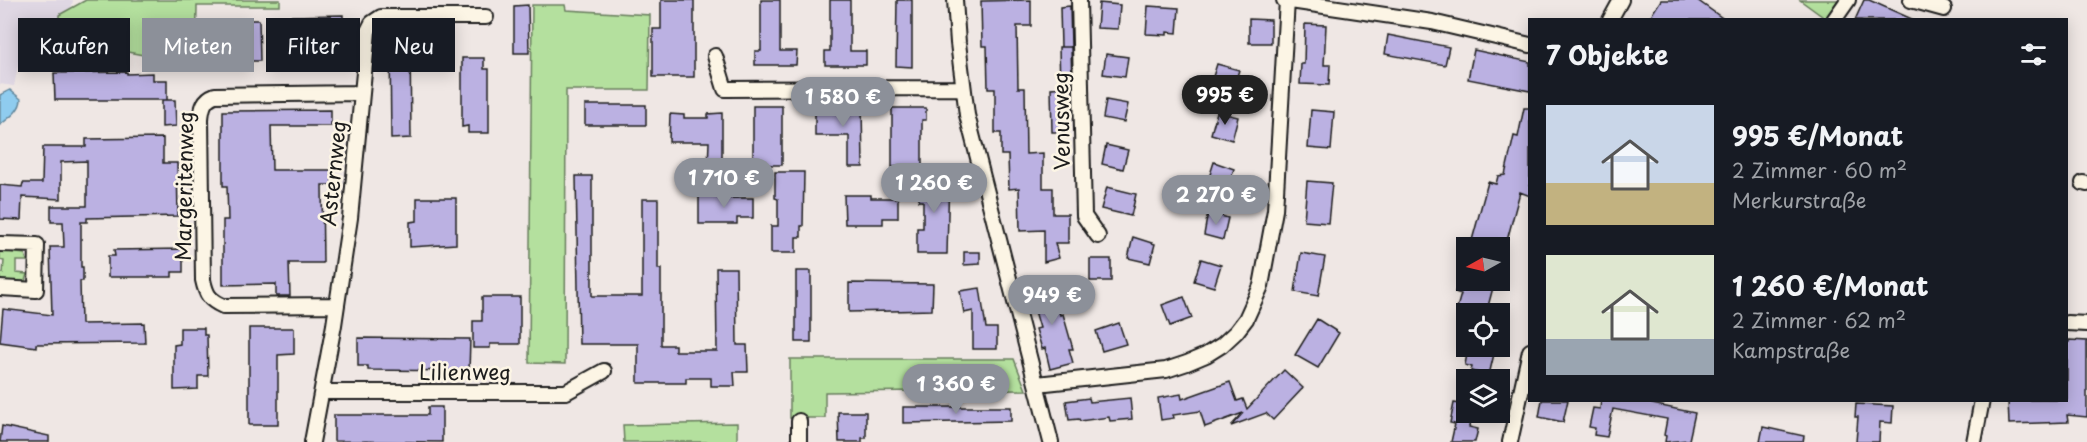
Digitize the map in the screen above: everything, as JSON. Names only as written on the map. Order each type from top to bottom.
[{"type":"street","points":[[955,0],[967,115],[1051,442]]},
{"type":"street","name":"Venusweg","points":[[1079,0],[1084,216],[1098,236]]},
{"type":"street","points":[[1037,384],[1166,370],[1206,355],[1222,345],[1246,319],[1261,286],[1275,210],[1286,0],[1432,22],[1528,45]]},
{"type":"street","points":[[1611,18],[1621,0]]},
{"type":"street","points":[[1835,18],[1848,0]]},
{"type":"street","points":[[1911,0],[1944,10]]},
{"type":"street","name":"Asternweg","points":[[312,442],[337,305],[352,198],[368,31],[372,23],[381,17],[486,17]]},
{"type":"street","points":[[715,56],[725,89],[963,88]]},
{"type":"street","name":"Margeritenweg","points":[[337,305],[223,306],[213,302],[206,294],[202,280],[201,119],[205,102],[209,97],[216,95],[361,93]]},
{"type":"street","points":[[0,244],[37,245],[36,290],[0,288]]},
{"type":"street","points":[[2068,324],[2087,324]]},
{"type":"street","points":[[1510,442],[1528,360]]},
{"type":"street","name":"Lilienweg","points":[[322,392],[566,392],[604,371]]},
{"type":"street","points":[[1974,442],[1982,402]]},
{"type":"street","points":[[799,421],[799,442]]},
{"type":"shaded area","points":[[0,0],[73,0],[69,18],[18,18],[18,67],[14,86],[0,84]]},
{"type":"green space","points":[[86,0],[280,0],[280,6],[197,6],[197,18],[142,18],[142,55],[130,52],[130,18],[59,18],[59,15]]},
{"type":"green space","points":[[1800,0],[1839,0],[1825,18]]},
{"type":"green space","points":[[532,5],[565,5],[566,10],[650,15],[649,90],[566,90],[565,364],[529,363]]},
{"type":"green space","points":[[0,251],[25,254],[27,261],[16,261],[16,273],[27,274],[25,281],[22,283],[0,282],[4,261],[0,260]]},
{"type":"green space","points":[[790,359],[1014,359],[1026,390],[825,392],[825,418],[790,418]]},
{"type":"green space","points":[[737,423],[737,442],[624,442],[623,425]]},
{"type":"water","points":[[10,90],[21,99],[19,107],[0,125],[0,95]]},
{"type":"building","points":[[661,0],[694,0],[694,77],[653,77],[653,29],[661,29]]},
{"type":"building","points":[[761,0],[780,0],[780,51],[797,51],[796,65],[755,65],[755,51],[761,51]]},
{"type":"building","points":[[830,0],[850,0],[850,51],[866,51],[866,65],[825,65],[825,51],[830,51]]},
{"type":"building","points":[[897,0],[912,0],[912,67],[896,66]]},
{"type":"building","points":[[1031,0],[1031,26],[1017,26],[1018,88],[1025,88],[1026,154],[1043,153],[1043,188],[1053,188],[1053,214],[1068,214],[1068,243],[1055,243],[1059,258],[1044,262],[1044,230],[1020,231],[1019,188],[1009,189],[1008,155],[1001,155],[1001,133],[995,133],[995,89],[988,89],[987,46],[982,46],[981,1]]},
{"type":"building","points":[[1661,0],[1697,0],[1722,18],[1649,18]]},
{"type":"building","points":[[1864,0],[1869,0],[1910,18],[1856,18]]},
{"type":"building","points":[[1099,3],[1120,5],[1118,29],[1097,28]]},
{"type":"building","points":[[528,5],[529,53],[514,53],[514,6]]},
{"type":"building","points":[[1070,6],[1071,47],[1061,47],[1060,7]]},
{"type":"building","points":[[1148,6],[1179,8],[1177,33],[1146,34]]},
{"type":"building","points":[[343,15],[343,18],[289,18],[289,16]]},
{"type":"building","points":[[1249,19],[1271,20],[1271,43],[1249,43]]},
{"type":"building","points":[[254,20],[259,20],[260,61],[254,61]]},
{"type":"building","points":[[1305,24],[1326,25],[1324,65],[1330,65],[1329,85],[1300,84],[1301,64],[1304,64]]},
{"type":"building","points":[[1388,35],[1449,47],[1445,65],[1385,54]]},
{"type":"building","points":[[1059,47],[1071,47],[1072,87],[1060,87]]},
{"type":"building","points":[[1474,50],[1528,62],[1528,91],[1468,79]]},
{"type":"building","points":[[1106,54],[1128,57],[1125,77],[1103,74]]},
{"type":"building","points":[[462,58],[484,58],[484,69],[489,69],[489,133],[468,133],[468,126],[462,127]]},
{"type":"building","points":[[1217,64],[1239,70],[1232,92],[1210,86]]},
{"type":"building","points":[[390,72],[410,72],[411,138],[391,139]]},
{"type":"building","points":[[54,73],[153,73],[153,80],[167,80],[167,100],[55,100]]},
{"type":"building","points":[[1064,87],[1065,132],[1052,132],[1051,88]]},
{"type":"building","points":[[162,100],[175,100],[176,126],[162,127]]},
{"type":"building","points":[[1106,100],[1128,104],[1124,122],[1103,118]]},
{"type":"building","points":[[585,105],[646,105],[646,125],[585,125]]},
{"type":"building","points":[[753,106],[782,106],[782,165],[753,165]]},
{"type":"building","points":[[815,106],[862,106],[863,167],[849,167],[849,136],[815,136]]},
{"type":"building","points":[[892,108],[926,108],[926,120],[922,120],[922,167],[892,167]]},
{"type":"building","points":[[1524,108],[1528,108],[1528,195],[1520,192],[1508,237],[1473,237],[1488,182],[1496,184],[1498,176],[1505,175],[1514,136],[1518,137]]},
{"type":"building","points":[[331,110],[331,126],[271,126],[272,170],[332,170],[332,185],[322,185],[323,263],[289,263],[290,296],[276,296],[276,284],[223,285],[223,220],[228,220],[227,186],[223,186],[223,111]]},
{"type":"building","points":[[1311,110],[1334,112],[1331,150],[1308,148]]},
{"type":"building","points":[[1217,112],[1238,117],[1232,140],[1211,134]]},
{"type":"building","points":[[722,113],[722,167],[708,167],[709,142],[669,142],[670,114],[684,115],[684,118],[708,118],[708,114]]},
{"type":"building","points":[[163,138],[163,163],[177,163],[178,216],[87,218],[87,222],[81,222],[83,281],[80,281],[81,324],[144,323],[145,343],[36,344],[36,347],[0,342],[3,309],[52,315],[50,247],[64,247],[63,222],[51,222],[51,206],[87,206],[87,161],[61,162],[61,199],[22,197],[21,220],[0,219],[0,185],[22,187],[23,183],[42,183],[43,147],[86,147],[86,139]]},
{"type":"building","points":[[1106,145],[1128,150],[1123,169],[1102,164]]},
{"type":"building","points":[[1214,162],[1234,169],[1227,190],[1207,184]]},
{"type":"building","points":[[775,172],[804,172],[803,226],[801,226],[801,237],[796,237],[796,253],[771,253],[771,226],[778,226]]},
{"type":"building","points":[[919,174],[949,174],[947,254],[917,254],[917,228],[923,228],[923,201],[919,201]]},
{"type":"building","points":[[576,176],[592,176],[592,296],[642,296],[642,199],[658,199],[661,345],[675,345],[675,351],[717,351],[716,268],[736,268],[737,345],[747,345],[748,372],[734,372],[735,386],[711,386],[711,378],[686,378],[686,383],[638,383],[638,344],[579,344]]},
{"type":"building","points":[[1307,181],[1332,183],[1328,223],[1304,221]]},
{"type":"building","points":[[1107,187],[1136,194],[1131,216],[1101,209]]},
{"type":"building","points":[[699,194],[725,194],[725,198],[753,198],[753,218],[737,218],[737,224],[699,224]]},
{"type":"building","points":[[844,195],[898,198],[898,218],[883,218],[883,224],[845,224]]},
{"type":"building","points":[[417,198],[456,198],[456,244],[410,247],[410,222],[417,221]]},
{"type":"building","points":[[1208,212],[1228,218],[1223,240],[1204,235]]},
{"type":"building","points":[[1133,237],[1155,244],[1150,263],[1128,258]]},
{"type":"building","points":[[183,249],[183,272],[172,272],[172,277],[108,277],[108,256],[115,256],[114,250]]},
{"type":"building","points":[[964,252],[980,252],[980,264],[964,265]]},
{"type":"building","points":[[1301,253],[1325,257],[1318,296],[1295,292]]},
{"type":"building","points":[[1090,259],[1111,259],[1111,281],[1090,281]]},
{"type":"building","points":[[1201,259],[1221,265],[1214,287],[1194,281]]},
{"type":"building","points":[[796,271],[811,271],[811,342],[796,342]]},
{"type":"building","points":[[1051,278],[1060,315],[1063,314],[1073,349],[1069,349],[1073,363],[1050,369],[1045,348],[1042,349],[1036,329],[1040,328],[1033,304],[1038,302],[1033,281]]},
{"type":"building","points":[[849,283],[933,284],[932,310],[849,312]]},
{"type":"building","points":[[980,288],[986,328],[997,328],[997,349],[973,349],[973,311],[964,313],[960,291]]},
{"type":"building","points":[[1456,289],[1456,291],[1492,291],[1489,303],[1458,303],[1461,294],[1455,292]]},
{"type":"building","points":[[482,297],[520,297],[520,344],[490,344],[490,348],[473,348],[473,321],[482,321]]},
{"type":"building","points":[[1184,297],[1192,318],[1170,326],[1162,305]]},
{"type":"building","points":[[1317,319],[1339,333],[1318,368],[1295,355]]},
{"type":"building","points":[[1119,323],[1126,344],[1102,351],[1096,331]]},
{"type":"building","points":[[180,328],[204,328],[204,335],[207,335],[208,376],[198,376],[198,389],[174,390],[174,345],[180,344]]},
{"type":"building","points":[[249,328],[294,328],[294,354],[278,355],[278,425],[249,425]]},
{"type":"building","points":[[358,338],[470,339],[469,371],[368,370],[368,366],[358,366]]},
{"type":"building","points":[[2069,340],[2087,341],[2087,417],[2067,415],[2068,422],[2009,424],[2008,402],[2068,402]]},
{"type":"building","points":[[1466,357],[1493,357],[1490,369],[1472,369],[1472,367],[1465,365]]},
{"type":"building","points":[[1284,370],[1303,388],[1273,420],[1266,413],[1231,426],[1243,413],[1205,427],[1200,411],[1173,415],[1174,418],[1161,420],[1158,398],[1181,394],[1182,399],[1230,382],[1237,401],[1243,399],[1247,409]]},
{"type":"building","points":[[1089,398],[1090,402],[1130,398],[1132,419],[1110,421],[1109,417],[1080,421],[1079,419],[1069,420],[1066,401]]},
{"type":"building","points":[[1542,402],[1568,402],[1563,422],[1539,417]]},
{"type":"building","points":[[1601,402],[1652,402],[1652,404],[1695,413],[1689,440],[1665,442],[1667,419],[1613,409],[1607,437],[1594,435],[1595,428],[1589,427],[1593,408],[1600,409]]},
{"type":"building","points":[[1454,403],[1456,403],[1456,423],[1470,423],[1469,427],[1478,429],[1475,442],[1451,442],[1455,424],[1450,423]]},
{"type":"building","points":[[1856,404],[1893,406],[1892,423],[1880,422],[1879,442],[1856,442],[1858,417],[1855,417]]},
{"type":"building","points":[[428,407],[442,407],[442,442],[334,441],[334,415],[428,415]]},
{"type":"building","points":[[903,407],[1011,407],[1011,421],[903,423]]},
{"type":"building","points":[[838,412],[866,412],[866,438],[862,438],[862,442],[839,442]]},
{"type":"building","points":[[2,426],[49,436],[49,442],[0,442]]},
{"type":"building","points":[[1763,427],[1804,436],[1803,442],[1760,442]]}]
